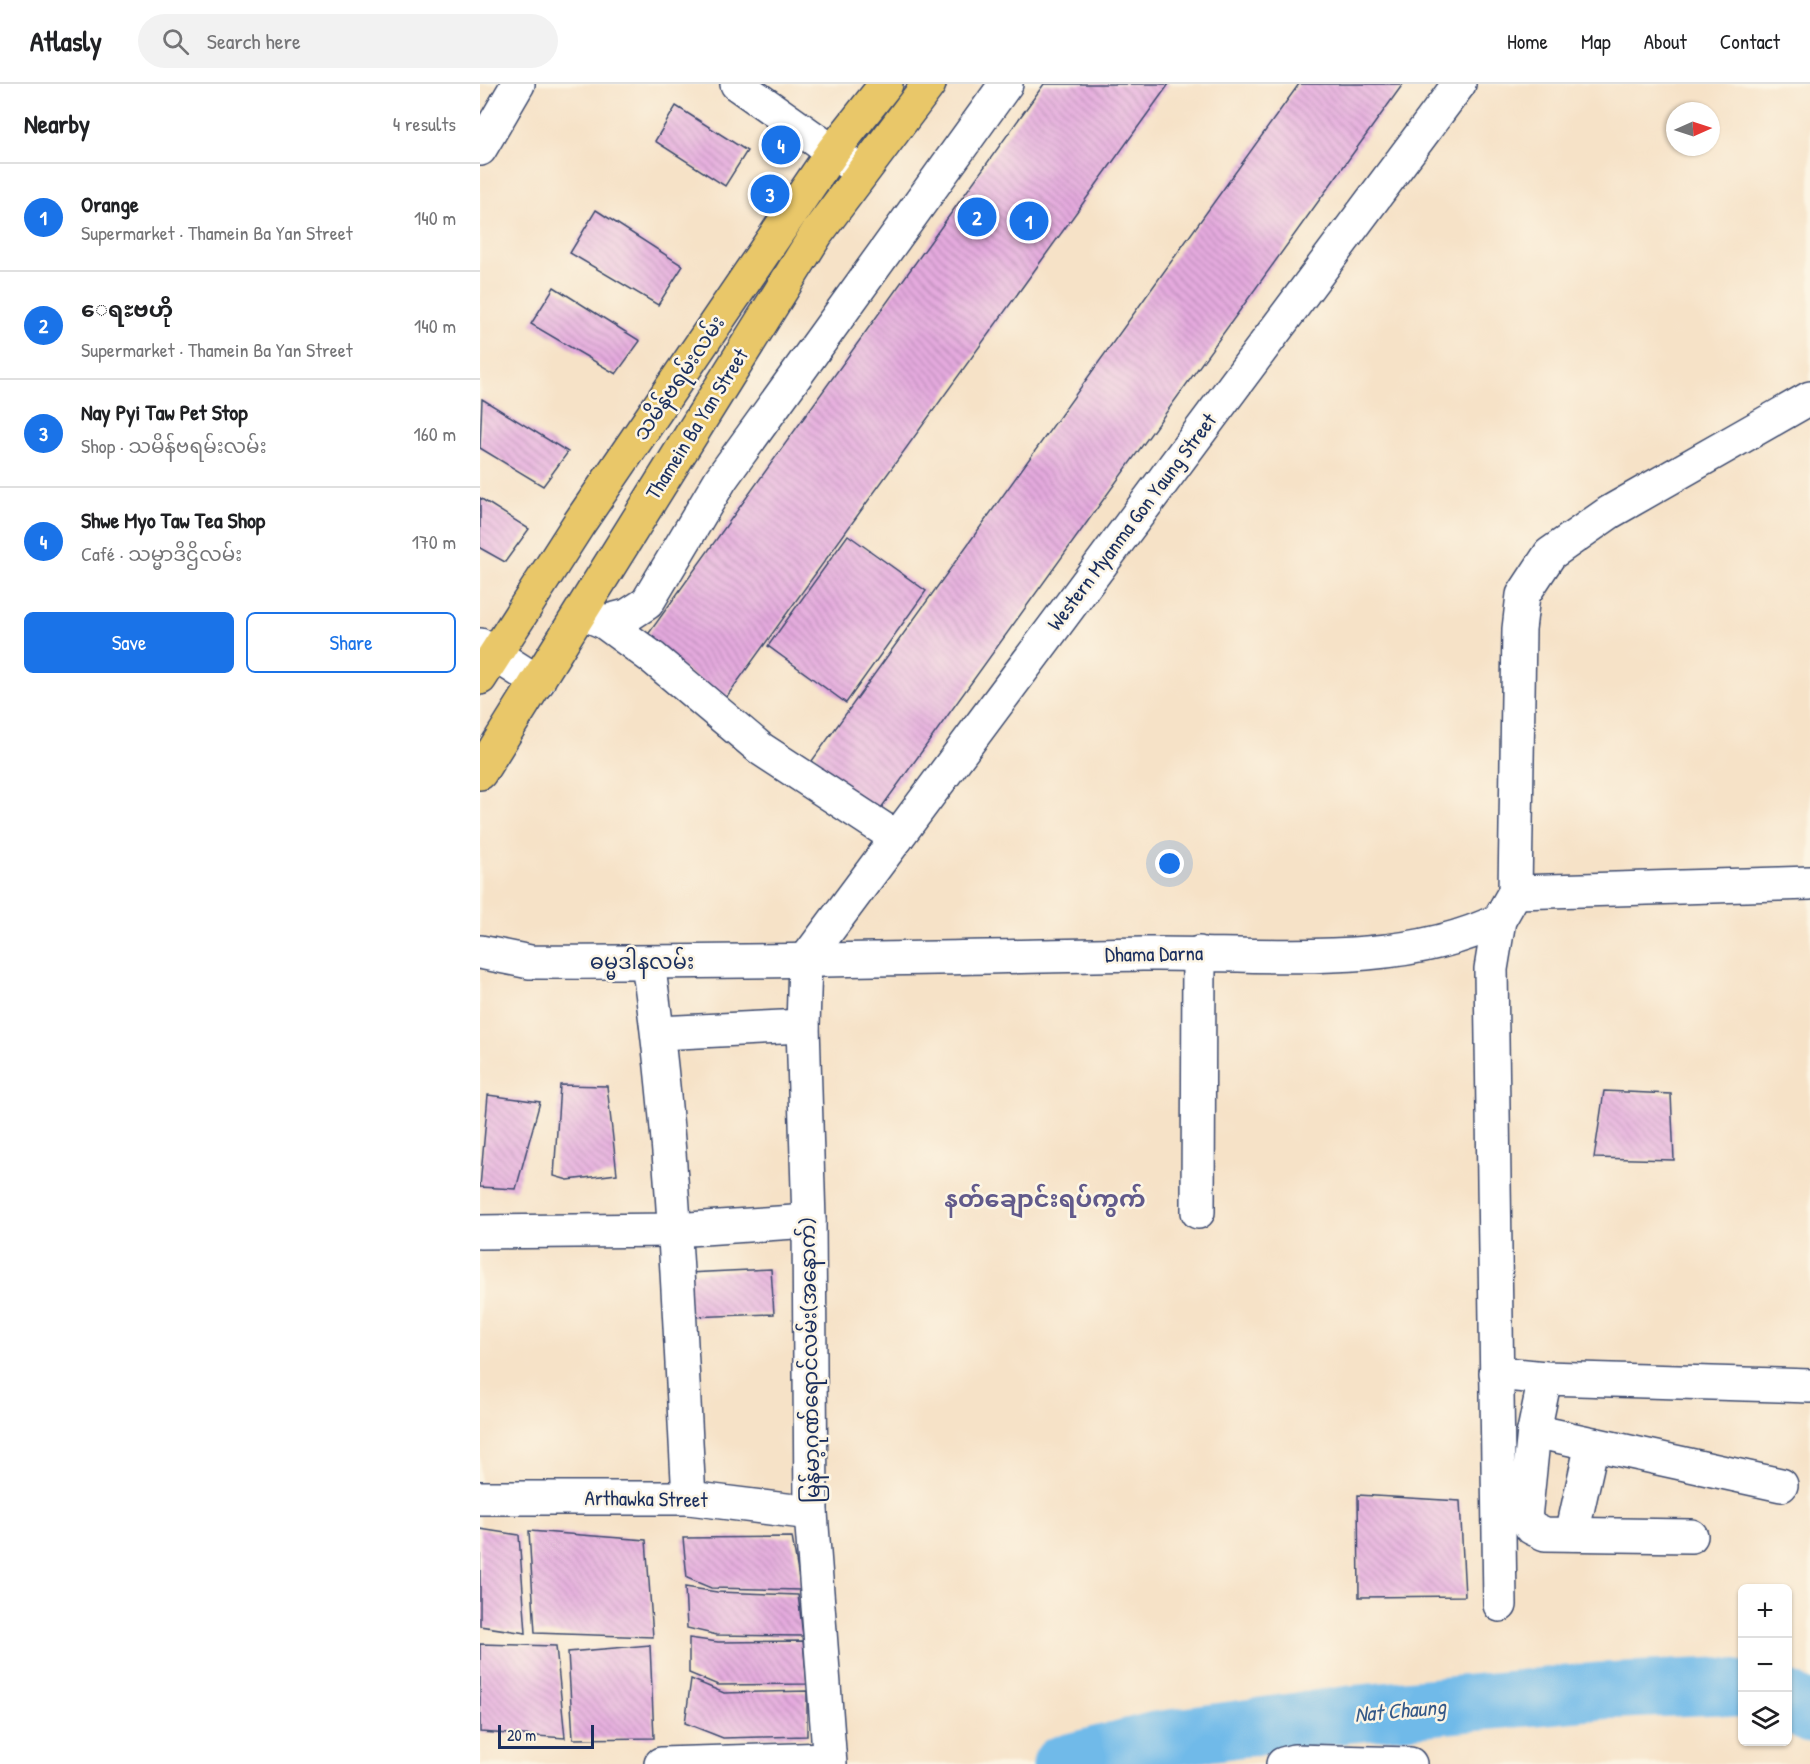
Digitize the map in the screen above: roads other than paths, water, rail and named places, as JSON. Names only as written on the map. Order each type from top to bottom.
[{"type":"main road","name":"သမိန်ဗရမ်းလမ်း","points":[[485,659],[833,151],[886,84]]},
{"type":"main road","name":"Thamein Ba Yan Street","points":[[480,773],[538,682],[592,617],[817,233],[929,84]]},
{"type":"street","points":[[480,149],[518,84]]},
{"type":"street","points":[[737,84],[861,172]]},
{"type":"street","points":[[592,617],[627,616],[646,603],[721,480],[1006,84]]},
{"type":"street","name":"Western Myanma Gon Yaung Street","points":[[805,961],[1459,84]]},
{"type":"street","points":[[1500,1605],[1491,969],[1499,920],[1515,892],[1519,629],[1523,595],[1534,574],[1550,554],[1610,512],[1810,398]]},
{"type":"street","points":[[592,617],[688,687],[761,749],[897,838]]},
{"type":"street","points":[[485,659],[538,682]]},
{"type":"street","points":[[1515,892],[1810,883]]},
{"type":"street","name":"Dhama Darna","points":[[805,961],[1199,953],[1356,956],[1476,932],[1499,920]]},
{"type":"street","name":"ဓမ္မဒါနလမ်း","points":[[480,952],[530,962],[805,961]]},
{"type":"street","points":[[1198,1212],[1199,953]]},
{"type":"street","name":"မြန်မာ့ဂုဏ်ရောင်လမ်း(အနောက်)","points":[[805,961],[803,1026],[809,1221],[811,1513],[829,1761]]},
{"type":"street","points":[[648,963],[658,1033],[674,1230],[689,1498]]},
{"type":"street","points":[[658,1033],[803,1026]]},
{"type":"street","points":[[480,1232],[674,1230],[809,1221]]},
{"type":"street","points":[[1496,1373],[1545,1378],[1810,1386]]},
{"type":"street","points":[[1545,1378],[1534,1431],[1525,1518],[1532,1528],[1545,1534],[1691,1536]]},
{"type":"street","points":[[1534,1431],[1781,1485]]},
{"type":"street","points":[[1572,1534],[1592,1444]]},
{"type":"street","name":"Arthawka Street","points":[[480,1498],[689,1498],[811,1513]]},
{"type":"street","points":[[661,1764],[829,1761]]},
{"type":"street","points":[[1283,1764],[1294,1761],[1410,1764]]},
{"type":"waterway","name":"Nat Chaung","points":[[1061,1764],[1155,1740],[1351,1714],[1600,1691],[1720,1686],[1738,1689]]},
{"type":"waterway","name":"Nat Chaung","points":[[1792,1703],[1810,1714]]},
{"type":"place","name":"Shwe Myo Taw Tea Shop","points":[[781,145]]},
{"type":"place","name":"Nay Pyi Taw Pet Stop","points":[[770,194]]},
{"type":"place","name":"ေရႊဗဟို","points":[[977,217]]},
{"type":"place","name":"Orange","points":[[1029,221]]},
{"type":"district","name":"နတ်ချောင်းရပ်ကွက်","points":[[1045,1199]]}]
